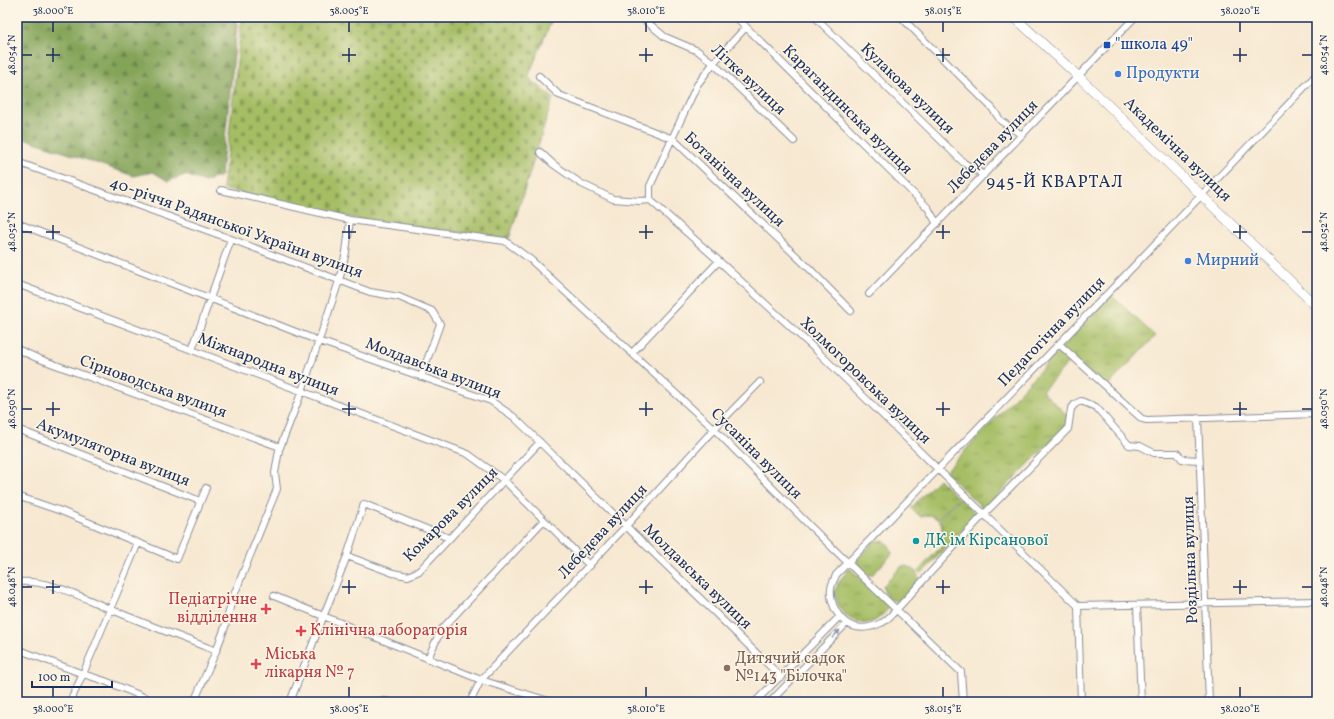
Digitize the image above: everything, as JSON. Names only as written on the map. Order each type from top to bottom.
[{"type":"main road","name":"Академічна вулиця","points":[[1014,17],[1078,76],[1317,307]]},
{"type":"street","name":"Літке вулиця","points":[[641,17],[665,37],[698,51],[713,63],[794,141]]},
{"type":"street","name":"Карагандинська вулиця","points":[[736,17],[928,208],[937,224]]},
{"type":"street","name":"Кулакова вулиця","points":[[815,17],[964,163],[984,175]]},
{"type":"street","points":[[901,17],[992,108],[1001,121],[1022,135]]},
{"type":"street","name":"Лебедєва вулиця","points":[[869,294],[1135,17]]},
{"type":"street","points":[[540,152],[553,164],[580,182],[613,199],[640,201],[650,200],[650,186],[697,85],[713,63],[746,27]]},
{"type":"street","name":"Педагогічна вулиця","points":[[846,624],[839,617],[831,601],[831,589],[836,574],[938,470],[1317,74]]},
{"type":"street","name":"Ботанічна вулиця","points":[[539,76],[559,95],[673,139],[811,270],[851,311]]},
{"type":"street","name":"40-річчя Радянської України вулиця","points":[[17,162],[231,239],[339,281],[370,292],[399,297],[432,311],[440,324],[421,377]]},
{"type":"street","points":[[194,702],[216,651],[225,627],[232,600],[277,489],[275,472],[280,447],[302,391],[339,281],[346,252],[350,220],[221,190]]},
{"type":"street","name":"Холмогоровська вулиця","points":[[650,200],[818,351],[1078,606]]},
{"type":"street","name":"Сусаніна вулиця","points":[[350,220],[505,241],[531,260],[714,429],[811,527],[961,672],[963,702]]},
{"type":"street","name":"Молдавська вулиця","points":[[17,224],[319,341],[491,401],[514,417],[781,677]]},
{"type":"street","points":[[192,350],[231,239]]},
{"type":"street","points":[[632,353],[719,261]]},
{"type":"street","name":"Міжнародна вулиця","points":[[17,284],[468,454],[504,480],[590,566]]},
{"type":"street","points":[[1059,344],[1142,419],[1317,414]]},
{"type":"street","name":"Сірноводська вулиця","points":[[17,349],[36,358],[280,447]]},
{"type":"street","name":"Лебедєва вулиця","points":[[470,702],[482,680],[590,566],[714,429],[760,382]]},
{"type":"street","points":[[770,702],[846,624],[856,628],[870,627],[882,623],[897,609],[984,514],[1068,429],[1072,409],[1080,400],[1096,407],[1129,444],[1140,446],[1154,453],[1177,453],[1182,460],[1200,460]]},
{"type":"street","name":"Роздільна вулиця","points":[[1198,418],[1209,702]]},
{"type":"street","name":"Акумуляторна вулиця","points":[[17,429],[200,501]]},
{"type":"street","name":"Комарова вулиця","points":[[347,556],[408,576],[419,571],[540,442]]},
{"type":"street","points":[[17,496],[61,511],[177,558],[206,488]]},
{"type":"street","points":[[290,702],[347,556],[364,504],[449,538]]},
{"type":"street","points":[[428,658],[441,630],[544,520]]},
{"type":"street","points":[[70,702],[138,543]]},
{"type":"street","points":[[17,582],[28,581],[81,595],[110,609],[216,651]]},
{"type":"street","points":[[274,596],[482,680],[552,702]]},
{"type":"street","points":[[1080,702],[1078,606],[1317,601]]},
{"type":"street","points":[[1137,605],[1141,702]]},
{"type":"street","points":[[756,702],[839,617]]},
{"type":"street","points":[[17,649],[105,681],[156,702]]},
{"type":"street","points":[[359,702],[386,701]]},
{"type":"green space","points":[[17,17],[238,17],[221,176],[205,182],[185,175],[168,181],[153,172],[134,176],[17,136]]},
{"type":"green space","points":[[242,17],[553,17],[528,77],[553,98],[509,239],[357,219],[223,189]]},
{"type":"green space","points":[[1111,295],[1155,336],[1106,388],[1073,358],[1042,391],[1072,420],[984,509],[945,472]]},
{"type":"green space","points":[[939,479],[958,498],[938,519],[930,515],[921,517],[911,508]]},
{"type":"green space","points":[[960,498],[977,515],[921,574],[918,571],[944,544],[937,538],[942,529],[942,525],[939,520]]},
{"type":"green space","points":[[875,540],[887,543],[892,554],[872,575],[865,574],[859,569],[857,560]]},
{"type":"green space","points":[[902,566],[914,569],[919,580],[899,601],[892,600],[886,595],[883,586]]},
{"type":"green space","points":[[850,568],[890,607],[876,620],[864,623],[852,620],[839,607],[835,596],[835,591],[840,580]]},
{"type":"place","name":"\"школа 49\"","points":[[1107,45]]},
{"type":"place","name":"Продукти","points":[[1118,74]]},
{"type":"place","name":"Мирний","points":[[1188,261]]},
{"type":"place","name":"ДК ім Кірсанової","points":[[916,541]]},
{"type":"place","name":"Педіатрічне відділення","points":[[266,609]]},
{"type":"place","name":"Клінічна лабораторія","points":[[301,631]]},
{"type":"place","name":"Міська лікарня № 7","points":[[256,664]]},
{"type":"place","name":"Дитячий садок №143 \"Білочка\"","points":[[727,668]]},
{"type":"district","name":"945-Й КВАРТАЛ","points":[[1055,182]]}]
